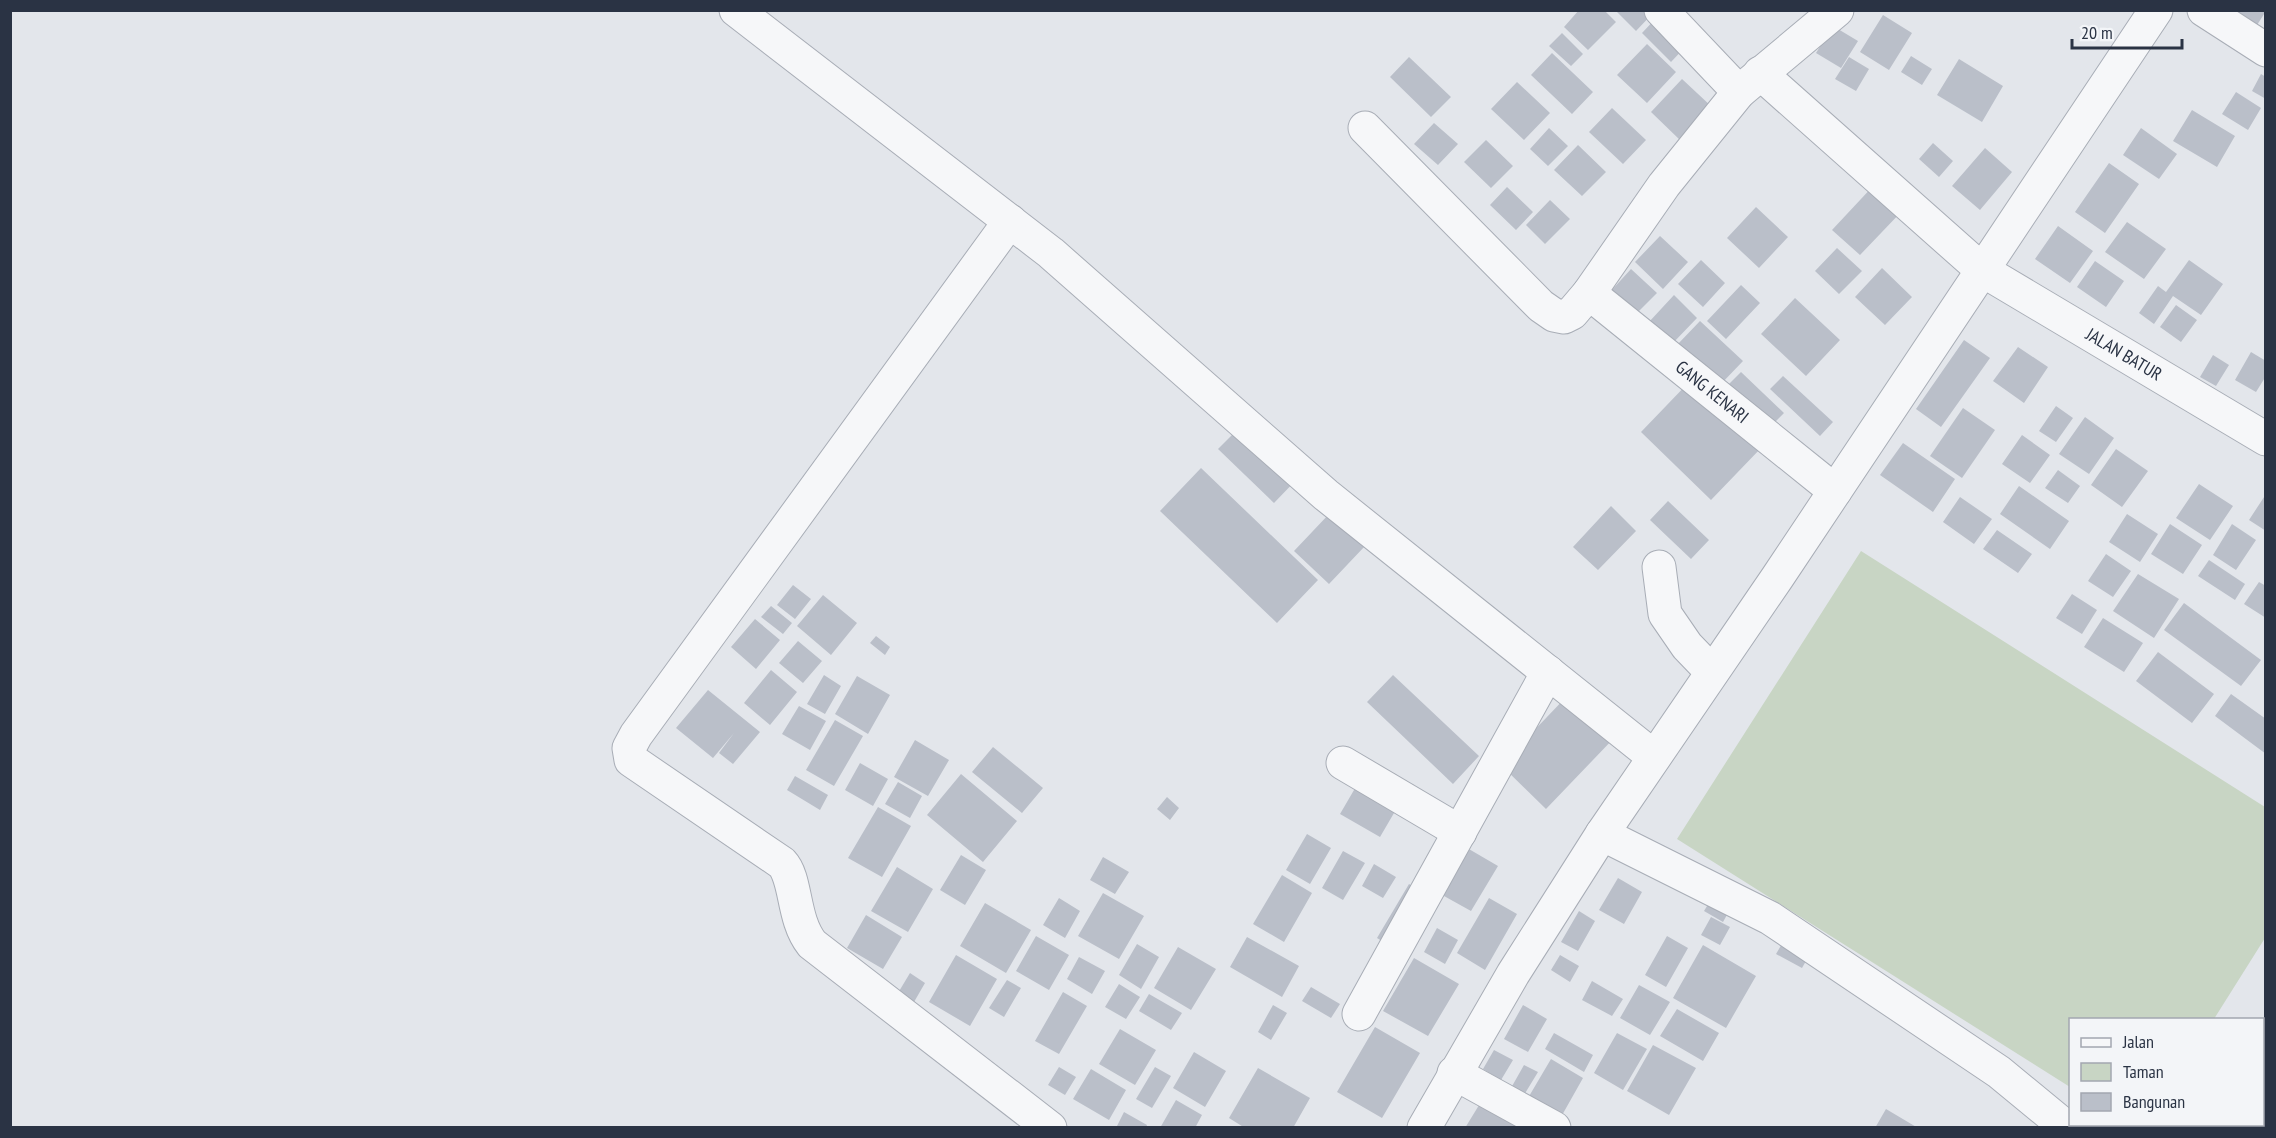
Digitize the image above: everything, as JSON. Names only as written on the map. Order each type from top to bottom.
[{"type":"street","points":[[736,10],[1051,253],[1326,495],[1654,757]]},
{"type":"street","name":"JALAN BATUR","points":[[1661,10],[1982,270],[2265,440]]},
{"type":"street","points":[[1365,128],[1541,306],[1554,315],[1564,317],[1572,313],[1589,293],[1664,185],[1750,82],[1837,10]]},
{"type":"street","points":[[1424,1128],[1513,974],[1602,834],[1835,491],[2156,10]]},
{"type":"street","points":[[2204,10],[2265,50]]},
{"type":"street","points":[[1010,221],[636,735],[629,748],[631,760],[786,867],[800,925],[812,944],[1050,1128]]},
{"type":"street","name":"GANG KENARI","points":[[1589,293],[1835,491]]},
{"type":"street","points":[[1659,567],[1665,614],[1687,646],[1712,672]]},
{"type":"street","points":[[1359,1014],[1548,672]]},
{"type":"street","points":[[1343,763],[1460,832]]},
{"type":"street","points":[[1602,834],[1770,918],[2000,1072],[2067,1128]]},
{"type":"street","points":[[1454,1073],[1554,1128]]},
{"type":"green space","points":[[1861,551],[2265,807],[2265,938],[2215,1018],[2069,1018],[2069,1086],[1677,839]]},
{"type":"building","points":[[1579,10],[1604,10],[1616,22],[1588,50],[1564,27]]},
{"type":"building","points":[[1615,10],[1652,10],[1654,12],[1636,31]]},
{"type":"building","points":[[2209,10],[2266,10],[2266,11],[2250,36]]},
{"type":"building","points":[[1883,15],[1912,33],[1889,70],[1860,52]]},
{"type":"building","points":[[1658,16],[1688,44],[1671,62],[1642,33]]},
{"type":"building","points":[[1833,26],[1858,41],[1841,68],[1816,53]]},
{"type":"building","points":[[1562,33],[1583,54],[1571,66],[1549,46]]},
{"type":"building","points":[[1647,44],[1676,72],[1647,103],[1617,75]]},
{"type":"building","points":[[1552,53],[1593,92],[1572,114],[1531,75]]},
{"type":"building","points":[[1911,56],[1932,69],[1922,85],[1901,72]]},
{"type":"building","points":[[1409,57],[1451,97],[1431,117],[1390,77]]},
{"type":"building","points":[[1849,57],[1869,69],[1856,91],[1835,79]]},
{"type":"building","points":[[1959,59],[2003,86],[1982,122],[1937,95]]},
{"type":"building","points":[[2261,74],[2266,77],[2266,99],[2252,91]]},
{"type":"building","points":[[1682,79],[1712,107],[1680,140],[1651,112]]},
{"type":"building","points":[[1517,82],[1550,113],[1524,140],[1491,109]]},
{"type":"building","points":[[2236,92],[2261,108],[2248,130],[2222,114]]},
{"type":"building","points":[[1612,108],[1646,140],[1623,164],[1589,132]]},
{"type":"building","points":[[2192,110],[2235,136],[2217,167],[2173,141]]},
{"type":"building","points":[[1434,123],[1458,144],[1438,165],[1414,144]]},
{"type":"building","points":[[1549,128],[1568,146],[1548,166],[1530,149]]},
{"type":"building","points":[[2141,128],[2177,154],[2159,179],[2123,155]]},
{"type":"building","points":[[1486,140],[1513,166],[1491,188],[1464,162]]},
{"type":"building","points":[[1933,143],[1953,161],[1939,177],[1919,159]]},
{"type":"building","points":[[1578,145],[1606,172],[1582,196],[1554,170]]},
{"type":"building","points":[[1985,148],[2012,172],[1980,210],[1952,186]]},
{"type":"building","points":[[2109,163],[2139,184],[2105,233],[2075,212]]},
{"type":"building","points":[[1875,184],[1903,210],[1860,255],[1832,230]]},
{"type":"building","points":[[1507,187],[1533,212],[1516,230],[1490,205]]},
{"type":"building","points":[[1550,200],[1570,219],[1545,244],[1526,225]]},
{"type":"building","points":[[1756,207],[1788,237],[1759,268],[1727,238]]},
{"type":"building","points":[[2127,222],[2166,249],[2144,279],[2105,252]]},
{"type":"building","points":[[2058,226],[2093,251],[2070,283],[2035,259]]},
{"type":"building","points":[[1660,236],[1688,262],[1663,289],[1635,262]]},
{"type":"building","points":[[1837,248],[1862,271],[1839,294],[1815,271]]},
{"type":"building","points":[[1701,260],[1725,283],[1703,307],[1678,284]]},
{"type":"building","points":[[2189,260],[2223,284],[2201,315],[2173,296],[2154,324],[2139,313],[2158,286],[2166,292]]},
{"type":"building","points":[[2095,261],[2124,281],[2106,307],[2077,287]]},
{"type":"building","points":[[1882,268],[1912,297],[1885,325],[1855,297]]},
{"type":"building","points":[[1631,269],[1657,293],[1635,315],[1610,292]]},
{"type":"building","points":[[1741,285],[1760,303],[1726,339],[1707,321]]},
{"type":"building","points":[[1674,295],[1697,318],[1672,344],[1649,322]]},
{"type":"building","points":[[1795,298],[1840,340],[1806,376],[1761,334]]},
{"type":"building","points":[[2176,305],[2197,320],[2181,342],[2160,327]]},
{"type":"building","points":[[1700,321],[1743,361],[1720,385],[1677,345]]},
{"type":"building","points":[[1964,340],[1990,358],[1941,427],[1916,409]]},
{"type":"building","points":[[2018,347],[2048,367],[2024,403],[1993,381]]},
{"type":"building","points":[[2251,352],[2266,361],[2266,376],[2256,392],[2235,380]]},
{"type":"building","points":[[2213,355],[2229,365],[2216,386],[2200,377]]},
{"type":"building","points":[[1741,372],[1784,413],[1767,430],[1724,389]]},
{"type":"building","points":[[1783,376],[1833,422],[1820,436],[1770,389]]},
{"type":"building","points":[[1691,380],[1762,447],[1711,500],[1641,432]]},
{"type":"building","points":[[2056,406],[2073,418],[2056,442],[2039,431]]},
{"type":"building","points":[[1963,408],[1995,430],[1962,478],[1930,456]]},
{"type":"building","points":[[2085,417],[2114,438],[2089,474],[2059,454]]},
{"type":"building","points":[[1243,424],[1299,477],[1274,503],[1218,449]]},
{"type":"building","points":[[2022,435],[2050,455],[2030,483],[2002,464]]},
{"type":"building","points":[[1903,443],[1955,479],[1933,512],[1880,475]]},
{"type":"building","points":[[2116,449],[2148,471],[2122,507],[2091,485]]},
{"type":"building","points":[[1201,468],[1318,580],[1277,623],[1160,511]]},
{"type":"building","points":[[2058,470],[2080,486],[2068,503],[2045,488]]},
{"type":"building","points":[[2199,484],[2233,506],[2210,540],[2176,518]]},
{"type":"building","points":[[2019,486],[2069,521],[2050,549],[2000,514]]},
{"type":"building","points":[[2266,494],[2266,531],[2249,520]]},
{"type":"building","points":[[1960,497],[1992,519],[1974,544],[1943,522]]},
{"type":"building","points":[[1668,501],[1709,540],[1691,559],[1650,520]]},
{"type":"building","points":[[1611,506],[1636,531],[1598,570],[1573,547]]},
{"type":"building","points":[[1330,513],[1365,546],[1329,584],[1294,551]]},
{"type":"building","points":[[2127,514],[2158,534],[2140,562],[2109,542]]},
{"type":"building","points":[[2170,524],[2202,545],[2183,574],[2151,554]]},
{"type":"building","points":[[2232,524],[2256,540],[2236,570],[2213,555]]},
{"type":"building","points":[[1997,530],[2032,554],[2018,573],[1983,549]]},
{"type":"building","points":[[2106,554],[2131,571],[2113,597],[2088,581]]},
{"type":"building","points":[[2209,560],[2245,584],[2235,600],[2198,576]]},
{"type":"building","points":[[2138,574],[2179,599],[2154,638],[2113,611]]},
{"type":"building","points":[[2259,582],[2266,586],[2266,618],[2244,604]]},
{"type":"building","points":[[793,585],[811,599],[795,619],[777,605]]},
{"type":"building","points":[[2072,594],[2097,610],[2082,634],[2056,618]]},
{"type":"building","points":[[823,595],[857,623],[831,655],[797,626]]},
{"type":"building","points":[[2184,603],[2261,660],[2241,686],[2164,630]]},
{"type":"building","points":[[771,606],[792,623],[783,634],[761,617]]},
{"type":"building","points":[[2103,618],[2143,643],[2124,672],[2084,647]]},
{"type":"building","points":[[755,619],[780,640],[756,669],[731,647]]},
{"type":"building","points":[[876,636],[890,647],[885,655],[870,643]]},
{"type":"building","points":[[798,641],[822,661],[803,683],[779,663]]},
{"type":"building","points":[[2158,652],[2214,694],[2192,723],[2136,681]]},
{"type":"building","points":[[771,670],[797,692],[770,725],[744,703]]},
{"type":"building","points":[[824,675],[841,686],[825,714],[807,704]]},
{"type":"building","points":[[1393,675],[1479,756],[1453,784],[1367,702]]},
{"type":"building","points":[[857,676],[890,695],[868,734],[835,714]]},
{"type":"building","points":[[708,690],[760,732],[733,764],[719,753],[734,733],[713,758],[676,728]]},
{"type":"building","points":[[1569,694],[1615,737],[1546,809],[1501,765]]},
{"type":"building","points":[[2231,694],[2266,719],[2266,754],[2215,716]]},
{"type":"building","points":[[799,706],[826,721],[810,750],[782,734]]},
{"type":"building","points":[[835,720],[863,736],[834,786],[806,770]]},
{"type":"building","points":[[915,740],[949,760],[928,796],[894,777]]},
{"type":"building","points":[[993,747],[1043,788],[1022,813],[972,772]]},
{"type":"building","points":[[860,763],[888,779],[873,806],[845,790]]},
{"type":"building","points":[[961,774],[1017,821],[983,862],[927,815]]},
{"type":"building","points":[[795,776],[828,795],[820,810],[787,790]]},
{"type":"building","points":[[1361,778],[1401,801],[1380,837],[1340,814]]},
{"type":"building","points":[[898,782],[922,796],[910,818],[885,804]]},
{"type":"building","points":[[1167,797],[1179,808],[1170,820],[1157,809]]},
{"type":"building","points":[[878,807],[911,826],[882,877],[848,858]]},
{"type":"building","points":[[1307,834],[1331,848],[1310,884],[1286,870]]},
{"type":"building","points":[[1462,845],[1498,866],[1471,911],[1435,891]]},
{"type":"building","points":[[1343,851],[1365,863],[1343,900],[1322,888]]},
{"type":"building","points":[[961,855],[986,870],[965,905],[940,890]]},
{"type":"building","points":[[1103,857],[1129,872],[1115,894],[1090,880]]},
{"type":"building","points":[[1374,864],[1396,877],[1383,898],[1362,886]]},
{"type":"building","points":[[897,867],[933,889],[908,932],[871,911]]},
{"type":"building","points":[[1282,875],[1312,893],[1284,942],[1253,924]]},
{"type":"building","points":[[1618,878],[1642,892],[1624,924],[1599,910]]},
{"type":"building","points":[[1409,884],[1425,893],[1393,948],[1377,938]]},
{"type":"building","points":[[1103,893],[1144,916],[1119,959],[1078,936]]},
{"type":"building","points":[[1715,893],[1733,904],[1723,922],[1704,911]]},
{"type":"building","points":[[1059,898],[1080,911],[1065,938],[1043,925]]},
{"type":"building","points":[[1489,898],[1517,914],[1485,970],[1457,953]]},
{"type":"building","points":[[985,903],[1031,930],[1006,973],[960,946]]},
{"type":"building","points":[[1579,911],[1595,921],[1578,951],[1561,942]]},
{"type":"building","points":[[866,915],[902,937],[883,969],[847,948]]},
{"type":"building","points":[[1711,917],[1730,927],[1720,945],[1701,935]]},
{"type":"building","points":[[1437,928],[1458,940],[1445,964],[1424,952]]},
{"type":"building","points":[[1036,936],[1069,955],[1049,990],[1016,971]]},
{"type":"building","points":[[1667,936],[1688,948],[1666,987],[1645,975]]},
{"type":"building","points":[[1247,937],[1299,966],[1282,997],[1230,967]]},
{"type":"building","points":[[1786,937],[1811,952],[1802,968],[1776,954]]},
{"type":"building","points":[[1137,944],[1159,957],[1141,989],[1119,975]]},
{"type":"building","points":[[1703,945],[1756,976],[1726,1028],[1673,998]]},
{"type":"building","points":[[1178,947],[1216,969],[1191,1010],[1154,988]]},
{"type":"building","points":[[956,955],[997,979],[970,1026],[929,1002]]},
{"type":"building","points":[[1560,955],[1579,966],[1570,982],[1551,970]]},
{"type":"building","points":[[1079,957],[1105,971],[1092,994],[1067,979]]},
{"type":"building","points":[[1414,958],[1459,984],[1428,1036],[1383,1011]]},
{"type":"building","points":[[910,973],[925,983],[914,1002],[898,993]]},
{"type":"building","points":[[1007,980],[1021,988],[1004,1017],[989,1008]]},
{"type":"building","points":[[1592,981],[1623,999],[1612,1016],[1582,1000]]},
{"type":"building","points":[[1119,984],[1140,997],[1126,1019],[1105,1007]]},
{"type":"building","points":[[1639,985],[1670,1002],[1650,1035],[1620,1018]]},
{"type":"building","points":[[1311,987],[1340,1004],[1331,1018],[1302,1001]]},
{"type":"building","points":[[1063,992],[1087,1006],[1059,1054],[1035,1041]]},
{"type":"building","points":[[1149,994],[1182,1013],[1171,1030],[1139,1011]]},
{"type":"building","points":[[1273,1005],[1287,1013],[1271,1040],[1258,1032]]},
{"type":"building","points":[[1523,1005],[1547,1019],[1528,1052],[1504,1039]]},
{"type":"building","points":[[1677,1009],[1719,1033],[1703,1061],[1660,1036]]},
{"type":"building","points":[[1375,1027],[1420,1053],[1382,1118],[1337,1092]]},
{"type":"building","points":[[1120,1029],[1156,1050],[1135,1085],[1099,1064]]},
{"type":"building","points":[[1554,1033],[1593,1055],[1584,1072],[1545,1049]]},
{"type":"building","points":[[1617,1033],[1647,1049],[1623,1090],[1594,1073]]},
{"type":"building","points":[[1653,1045],[1696,1068],[1669,1115],[1627,1091]]},
{"type":"building","points":[[1494,1050],[1513,1060],[1501,1080],[1483,1069]]},
{"type":"building","points":[[1194,1052],[1226,1071],[1205,1107],[1173,1088]]},
{"type":"building","points":[[1551,1059],[1583,1078],[1561,1117],[1528,1098]]},
{"type":"building","points":[[1524,1065],[1538,1072],[1524,1095],[1511,1088]]},
{"type":"building","points":[[1059,1067],[1076,1077],[1065,1095],[1048,1085]]},
{"type":"building","points":[[1155,1067],[1171,1076],[1152,1108],[1136,1099]]},
{"type":"building","points":[[1258,1068],[1310,1098],[1293,1128],[1245,1128],[1229,1118]]},
{"type":"building","points":[[1091,1069],[1126,1090],[1109,1120],[1073,1099]]},
{"type":"building","points":[[1484,1097],[1531,1128],[1465,1128]]},
{"type":"building","points":[[1176,1100],[1202,1115],[1195,1128],[1160,1128]]},
{"type":"building","points":[[1886,1109],[1918,1128],[1875,1128]]},
{"type":"building","points":[[1124,1112],[1147,1125],[1146,1128],[1116,1128]]}]
